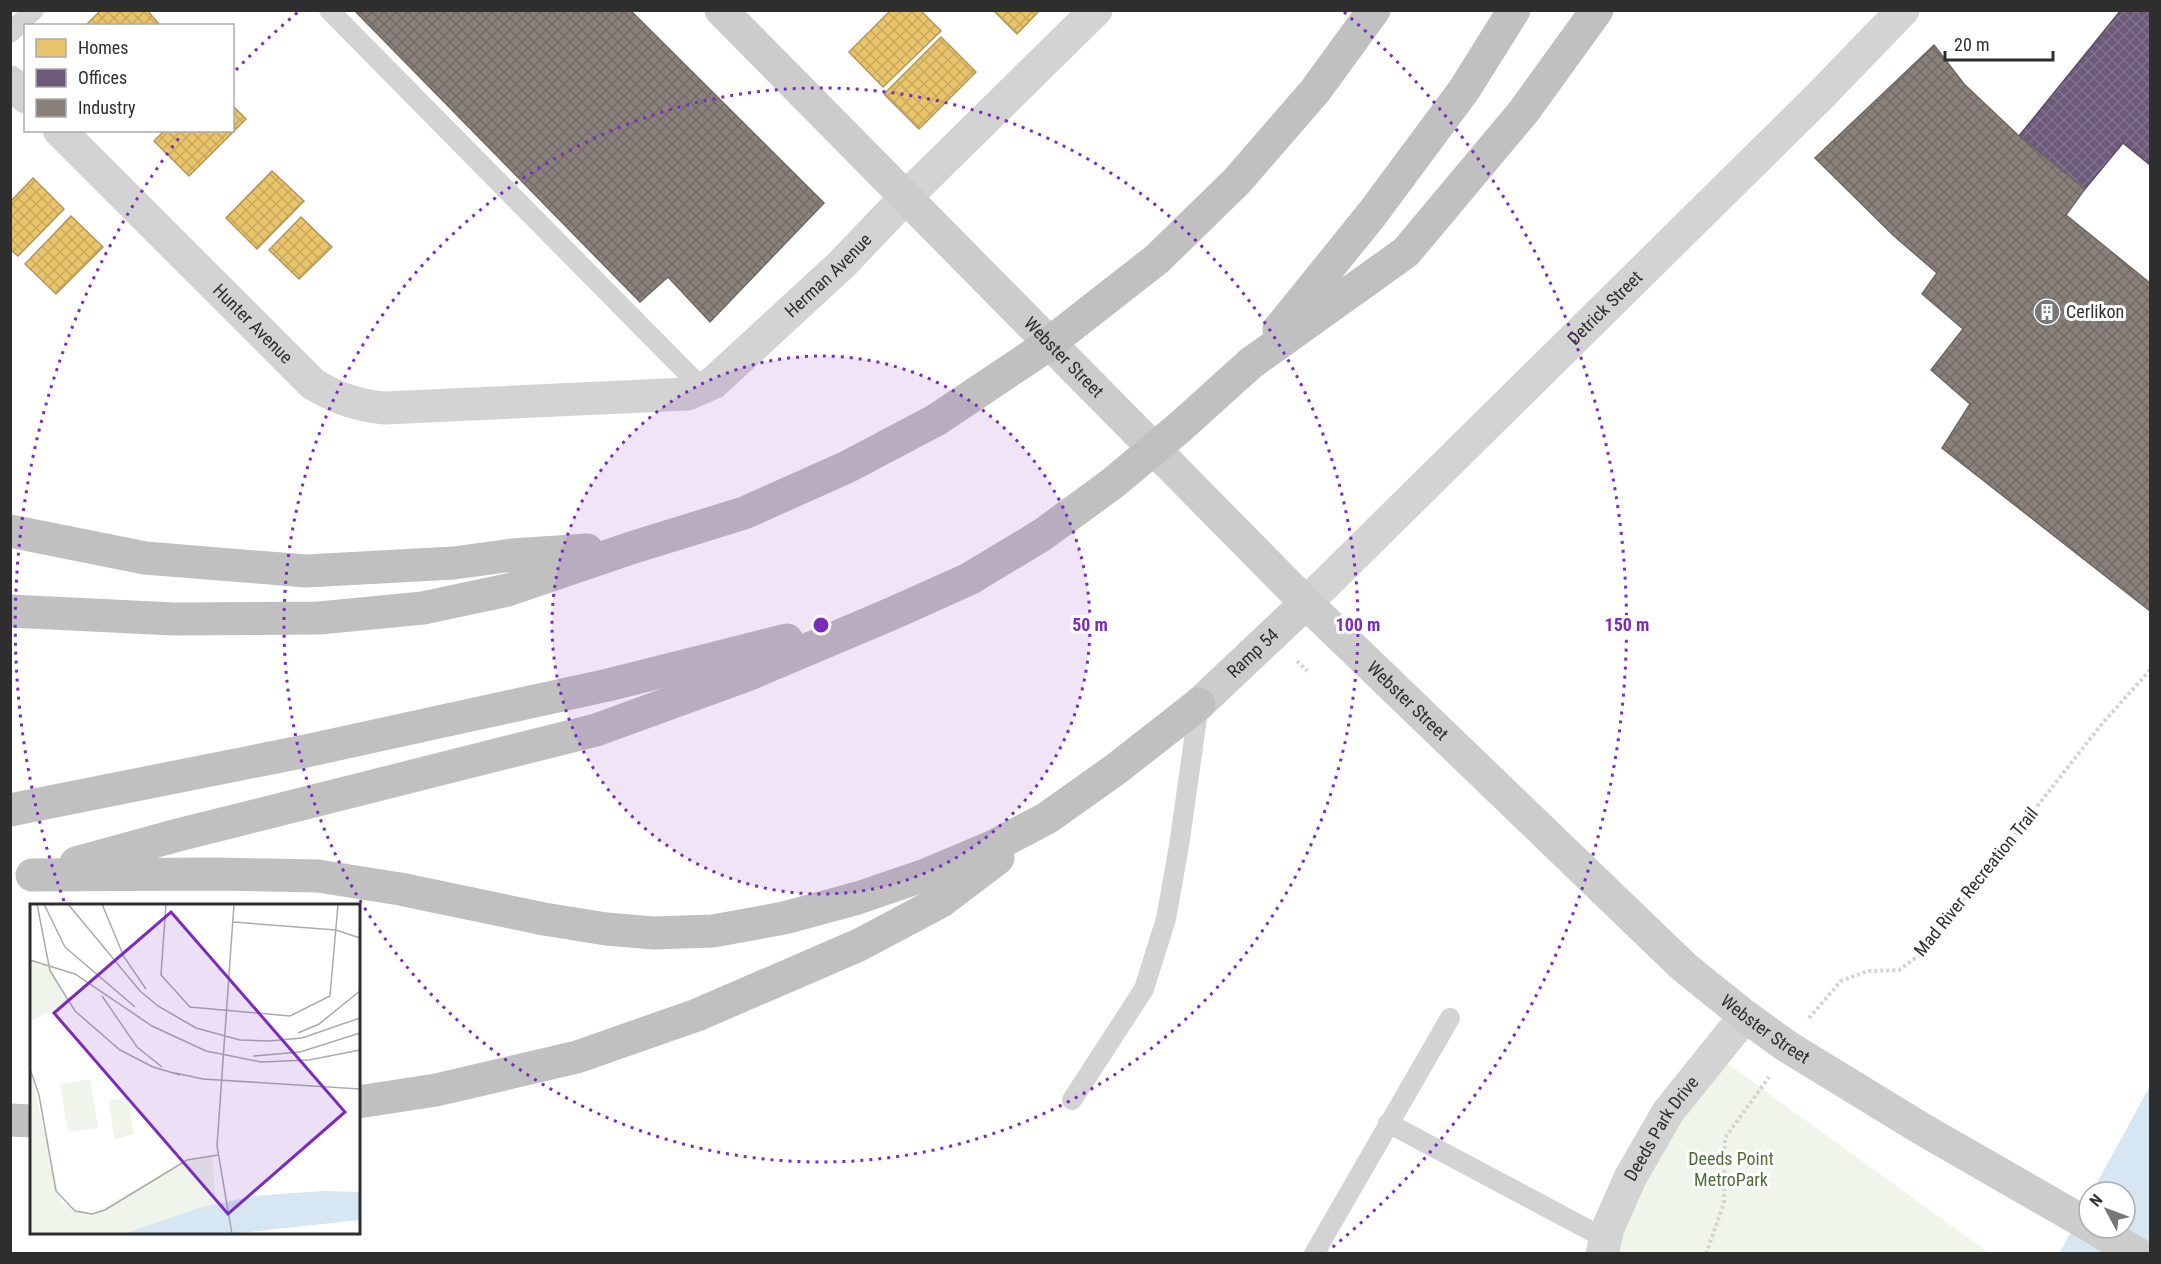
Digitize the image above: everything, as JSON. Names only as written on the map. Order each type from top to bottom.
[{"type":"highway","points":[[10,611],[174,620],[319,618],[423,609],[508,590],[630,548],[744,513],[848,467],[936,420],[1042,349],[1156,259],[1237,181],[1315,91],[1374,10]]},
{"type":"highway","points":[[1251,363],[1372,214],[1464,90],[1514,10]]},
{"type":"highway","points":[[21,878],[596,730],[747,675],[969,579],[1042,535],[1113,483],[1179,428],[1251,363],[1406,252],[1524,111],[1597,10]]},
{"type":"highway","points":[[10,531],[145,558],[306,571],[454,563],[512,555],[630,548]]},
{"type":"highway","points":[[10,810],[306,751],[608,685],[891,614]]},
{"type":"highway","points":[[360,1102],[436,1090],[577,1057],[697,1016],[859,945],[940,902],[1199,704]]},
{"type":"highway","points":[[21,878],[213,874],[318,876],[400,889],[544,919],[606,929],[654,933],[713,931],[784,918],[858,898],[928,874],[971,856],[1047,818]]},
{"type":"highway","points":[[10,1120],[30,1121]]},
{"type":"street","name":"Webster Street","points":[[721,10],[1306,603],[1684,967],[1744,1016],[1788,1047],[1922,1129],[2077,1218]]},
{"type":"street","name":"Herman Avenue","points":[[496,402],[688,394],[713,383],[842,264],[906,197],[1096,10]]},
{"type":"street","name":"Detrick Street","points":[[1306,603],[1811,105],[1904,10]]},
{"type":"street","points":[[10,82],[24,95]]},
{"type":"street","name":"Hunter Avenue","points":[[61,132],[313,384],[336,398],[371,407],[496,402]]},
{"type":"street","name":"Ramp 54","points":[[1199,704],[1306,603]]},
{"type":"street","name":"Deeds Park Drive","points":[[1604,1246],[1608,1228],[1630,1178],[1668,1112],[1744,1016]]},
{"type":"street","points":[[2114,1240],[2138,1254]]},
{"type":"lane","points":[[10,33],[33,10]]},
{"type":"lane","points":[[329,10],[702,388]]},
{"type":"lane","points":[[1072,1100],[1144,989],[1166,919],[1199,704]]},
{"type":"lane","points":[[1314,1254],[1450,1017]]},
{"type":"lane","points":[[1388,1123],[1604,1246]]},
{"type":"path","points":[[1294,658],[1307,671]]},
{"type":"path","name":"Mad River Recreation Trail","points":[[1706,1254],[1724,1203],[1725,1138],[1815,1009],[1841,981],[1868,971],[1899,970],[1921,954],[2101,725],[2151,670]]},
{"type":"green space","name":"Deeds Point MetroPark","points":[[1714,1054],[1989,1253],[1602,1254]]},
{"type":"water","points":[[2150,1086],[2150,1253],[2059,1254],[2077,1220],[2077,1240],[2137,1240],[2137,1180],[2099,1180]]},
{"type":"building: Homes","points":[[101,10],[147,10],[159,24],[87,24]]},
{"type":"building: Homes","points":[[891,10],[920,10],[941,31],[883,87],[849,52]]},
{"type":"building: Homes","points":[[993,10],[1040,10],[1017,34]]},
{"type":"building: Homes","points":[[941,37],[976,72],[919,129],[884,94]]},
{"type":"building: Homes","points":[[234,107],[246,119],[234,131]]},
{"type":"building: Homes","points":[[163,132],[233,132],[189,176],[154,141]]},
{"type":"building: Homes","points":[[272,171],[304,201],[257,249],[226,218]]},
{"type":"building: Homes","points":[[33,178],[64,209],[18,256],[10,249],[10,202]]},
{"type":"building: Homes","points":[[71,216],[103,247],[56,294],[25,264]]},
{"type":"building: Homes","points":[[301,217],[332,247],[299,279],[269,250]]},
{"type":"building: Offices","points":[[2121,10],[2150,10],[2150,165],[2123,143],[2085,189],[2019,136]]},
{"type":"building: Industry","points":[[354,10],[630,10],[824,203],[710,322],[668,277],[640,302]]},
{"type":"building: Industry","name":"Cerlikon","points":[[1934,45],[1964,84],[2019,136],[2085,189],[2066,215],[2150,283],[2150,611],[1942,448],[1970,404],[1931,370],[1963,329],[1922,294],[1937,273],[1894,236],[1815,158]]},
{"type":"place","name":"Cerlikon","points":[[2047,312]]}]
